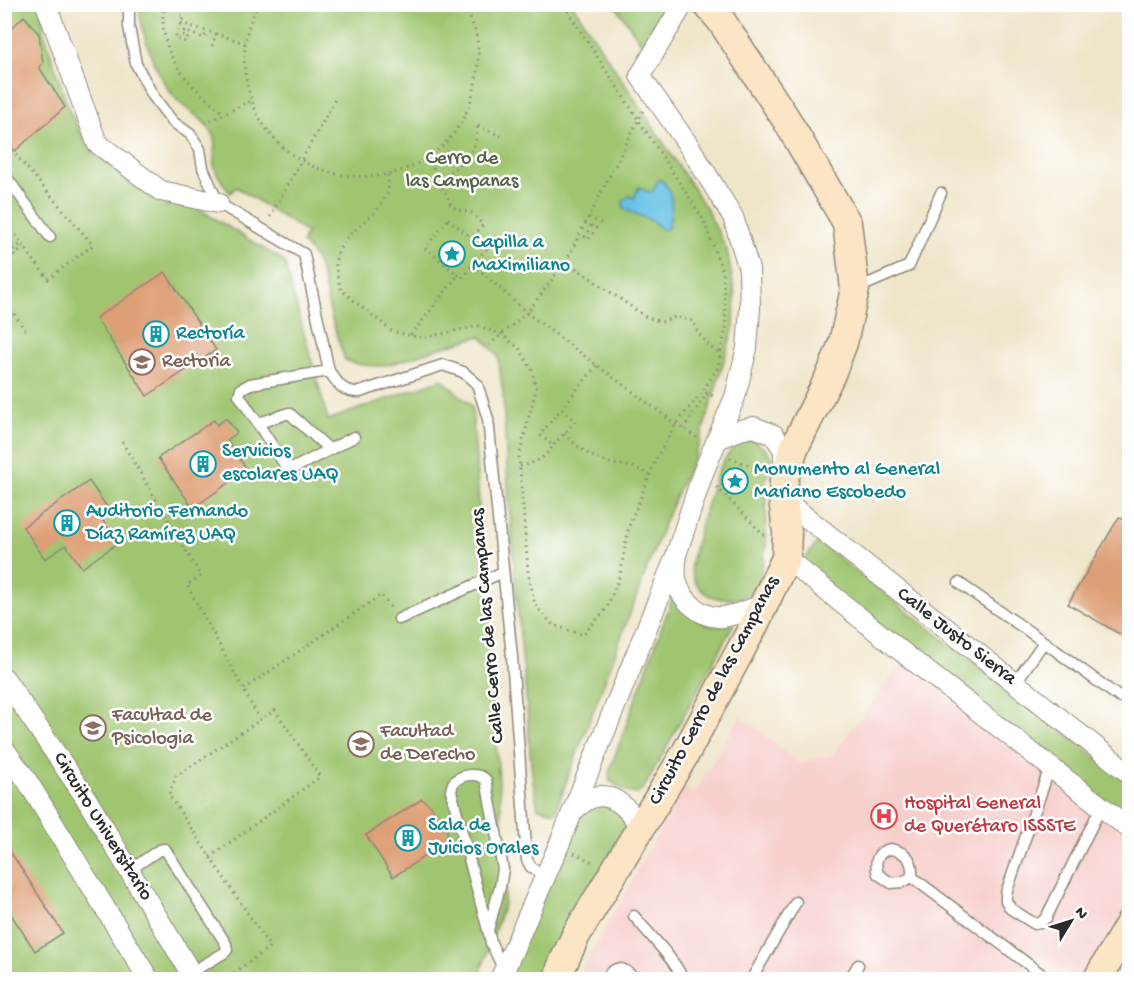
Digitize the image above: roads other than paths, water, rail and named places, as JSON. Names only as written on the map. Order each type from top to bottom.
[{"type":"street","points":[[46,4],[97,143],[161,191],[218,203]]},
{"type":"street","points":[[502,975],[559,845],[675,558],[703,473],[735,397],[747,348],[750,309],[749,269],[733,217],[689,146],[640,76],[683,4]]},
{"type":"street","name":"Circuito Cerro de las Campanas","points":[[558,980],[576,935],[690,745],[786,558],[784,489],[794,448],[831,374],[843,343],[855,289],[847,223],[786,119],[720,19],[707,4]]},
{"type":"street","points":[[732,4],[754,54],[756,73]]},
{"type":"street","points":[[715,445],[740,430],[754,427],[774,435],[784,450],[784,489]]},
{"type":"street","name":"Calle Justo Sierra","points":[[784,489],[1015,683],[1130,774]]},
{"type":"street","points":[[675,558],[676,580],[684,599],[701,613],[721,617],[741,613],[764,604]]},
{"type":"street","points":[[786,558],[1130,829]]},
{"type":"street","name":"Circuito Universitario","points":[[4,678],[84,795],[130,870],[188,977]]},
{"type":"street","name":"Circuito Universitario","points":[[4,749],[26,779],[149,980]]},
{"type":"street","points":[[573,811],[590,798],[608,797],[622,804],[641,827]]},
{"type":"street","points":[[1097,980],[1130,923]]},
{"type":"lane","points":[[129,4],[129,27],[136,64],[160,105],[173,122],[190,134],[200,149],[203,168],[218,203],[304,254],[329,372],[250,384],[241,389],[239,395],[285,465],[294,468],[354,437]]},
{"type":"lane","points":[[4,174],[50,237]]},
{"type":"lane","points":[[855,289],[909,266],[941,193]]},
{"type":"lane","name":"Calle Cerro de las Campanas","points":[[329,372],[340,387],[349,392],[360,392],[444,365],[463,372],[477,384],[488,419],[527,860],[531,867],[545,876]]},
{"type":"lane","points":[[259,423],[289,413],[330,450]]},
{"type":"lane","points":[[399,619],[503,572]]},
{"type":"lane","points":[[959,583],[1119,697]]},
{"type":"lane","points":[[1015,683],[1044,642]]},
{"type":"lane","points":[[1050,767],[1006,893],[1006,901],[1011,909],[1035,924],[1041,923],[1046,918],[1101,807]]},
{"type":"lane","points":[[488,930],[503,869],[486,780],[476,774],[456,780],[451,791],[491,943],[502,975]]},
{"type":"lane","points":[[130,870],[159,850],[165,849],[226,944],[227,950],[224,953],[188,977]]},
{"type":"lane","points":[[912,877],[1049,980]]},
{"type":"lane","points":[[751,980],[795,902]]},
{"type":"lane","points":[[634,916],[683,980]]},
{"type":"lane","points":[[849,980],[858,965]]},
{"type":"lane","points":[[609,980],[610,973],[618,968],[624,969],[635,980]]},
{"type":"water","points":[[659,179],[668,188],[671,201],[668,228],[663,230],[652,221],[624,209],[623,201],[629,196],[634,198],[639,187],[648,192],[653,191]]},
{"type":"place","name":"Capilla a Maximiliano","points":[[452,254]]},
{"type":"place","name":"Rectoría","points":[[156,334]]},
{"type":"place","name":"Rectoria","points":[[142,362]]},
{"type":"place","name":"Servicios escolares UAQ","points":[[203,464]]},
{"type":"place","name":"Monumento al General Mariano Escobedo","points":[[735,481]]},
{"type":"place","name":"Auditorio Fernando Díaz Ramírez UAQ","points":[[67,523]]},
{"type":"place","name":"Facultad de Psicologia","points":[[93,728]]},
{"type":"place","name":"Facultad de Derecho","points":[[361,744]]},
{"type":"place","name":"Hospital General de Querétaro ISSSTE","points":[[884,816]]},
{"type":"place","name":"Sala de Juicios Orales","points":[[408,838]]},
{"type":"park label","name":"Cerro de las Campanas","points":[[462,170]]}]
